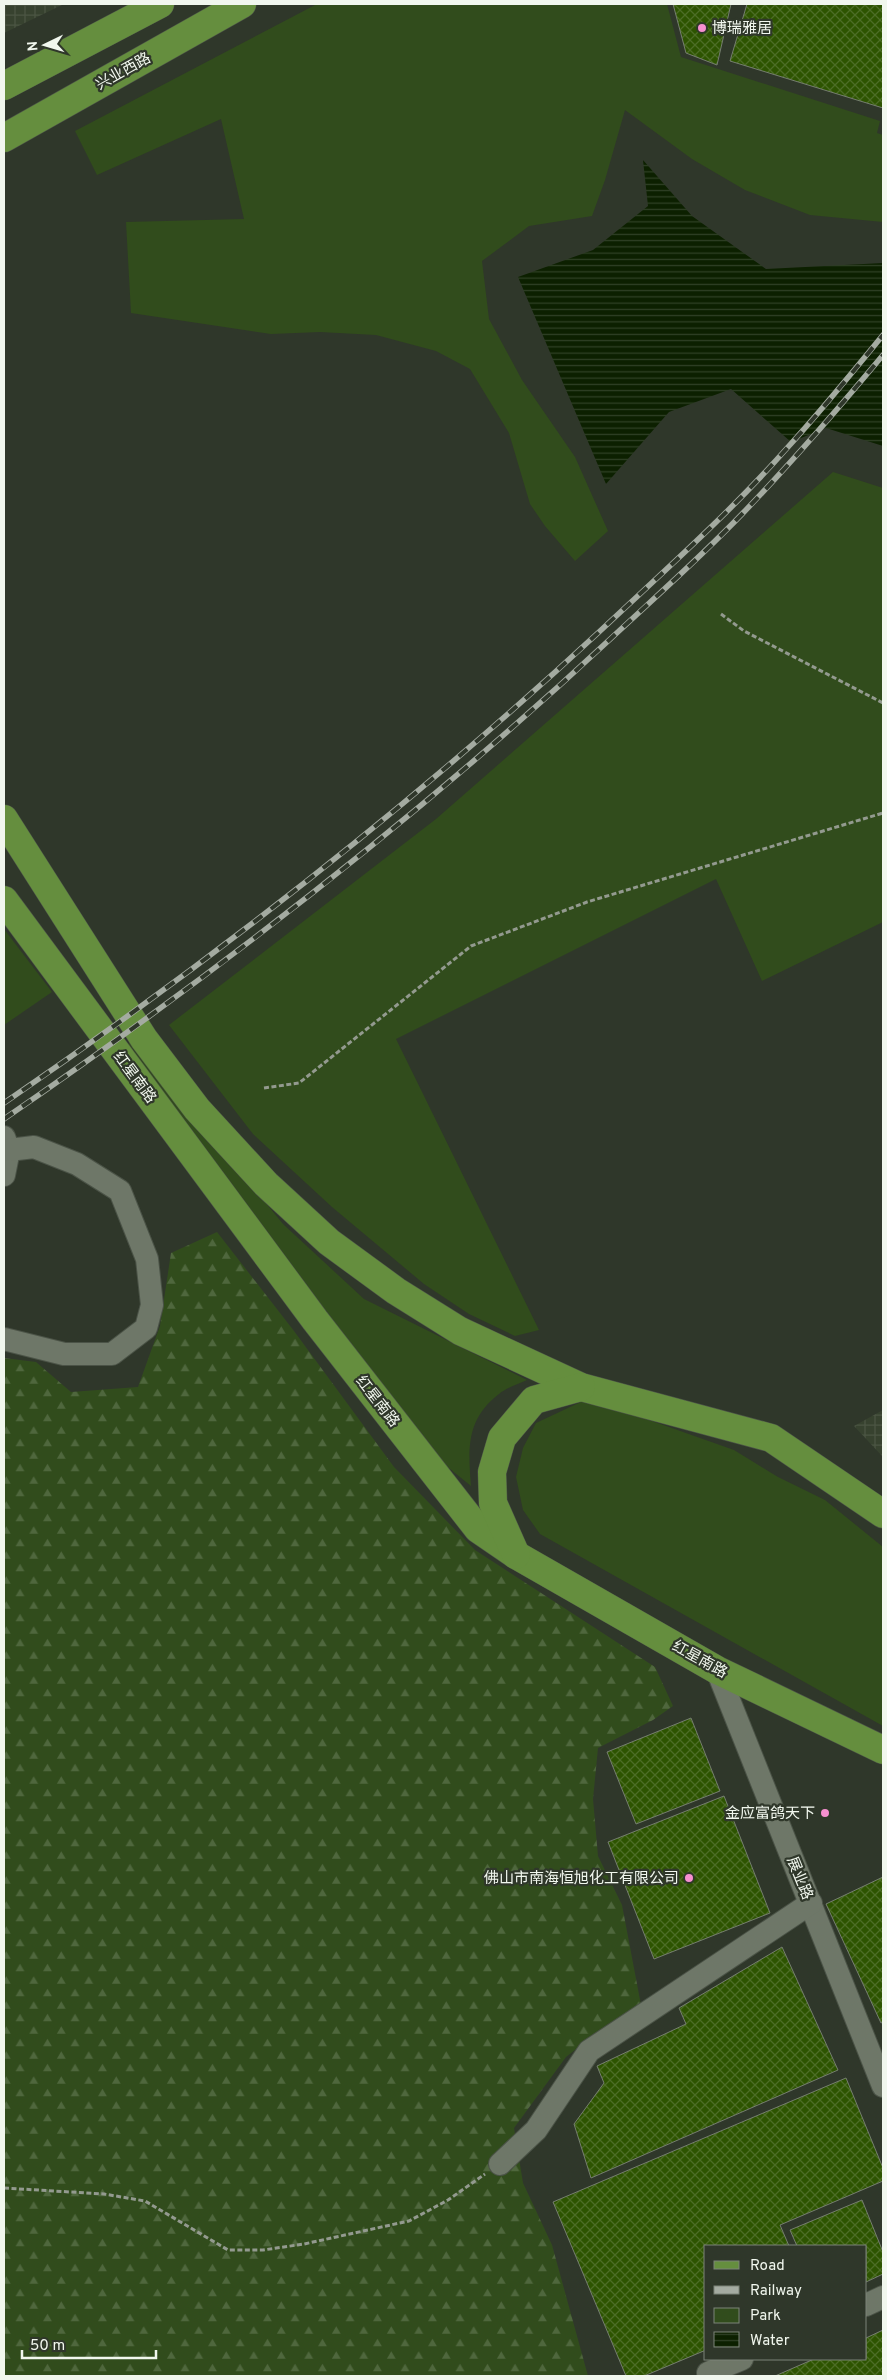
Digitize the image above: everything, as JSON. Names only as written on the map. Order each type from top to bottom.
[{"type":"main road","points":[[4,86],[160,4]]},
{"type":"main road","name":"兴业西路","points":[[4,138],[242,4]]},
{"type":"main road","name":"红星南路","points":[[4,820],[144,1039],[197,1109],[266,1184],[330,1242],[396,1291],[460,1331],[581,1387],[771,1438],[883,1514]]},
{"type":"main road","name":"红星南路","points":[[4,900],[316,1320],[478,1529],[516,1555],[717,1670],[883,1750]]},
{"type":"main road","points":[[516,1555],[492,1503],[492,1472],[502,1438],[534,1400],[581,1387]]},
{"type":"street","points":[[4,1175],[6,1144],[34,1147],[77,1164],[120,1190],[147,1259],[152,1305],[146,1328],[112,1354],[64,1354],[4,1339]]},
{"type":"street","name":"展业路","points":[[717,1670],[883,2086]]},
{"type":"street","points":[[500,2164],[536,2130],[589,2051],[811,1904]]},
{"type":"street","points":[[867,2305],[883,2297]]},
{"type":"street","points":[[708,2374],[740,2360]]},
{"type":"path","points":[[721,614],[752,635],[883,702]]},
{"type":"path","points":[[264,1088],[299,1083],[471,946],[587,902],[883,813]]},
{"type":"path","points":[[4,2188],[104,2194],[145,2201],[228,2250],[263,2250],[304,2244],[408,2221],[448,2200],[500,2164]]},
{"type":"shaded area","points":[[4,4],[64,4],[4,33]]},
{"type":"shaded area","points":[[883,1410],[883,1457],[854,1426]]},
{"type":"green space","points":[[317,4],[667,4],[681,57],[880,121],[877,133],[883,135],[883,222],[810,215],[745,190],[692,159],[625,110],[605,180],[592,216],[529,226],[482,261],[489,319],[522,380],[575,457],[608,531],[575,561],[545,526],[530,504],[509,433],[470,369],[436,351],[376,335],[320,332],[271,334],[131,313],[126,222],[244,219],[221,119],[97,175],[75,131]]},
{"type":"green space","points":[[833,472],[883,488],[883,922],[762,981],[716,879],[396,1039],[539,1330],[515,1336],[469,1314],[424,1284],[332,1207],[253,1134],[169,1025],[436,819]]},
{"type":"green space","points":[[4,929],[52,992],[4,1025]]},
{"type":"green space","points":[[137,1038],[207,1131],[283,1224],[364,1299],[527,1380],[502,1392],[480,1414],[475,1424],[470,1447],[471,1486],[439,1460],[336,1336],[128,1044]]},
{"type":"green space","points":[[217,1232],[294,1331],[394,1467],[475,1550],[655,1667],[673,1706],[653,1720],[598,1748],[593,1799],[598,1856],[622,1905],[641,2005],[608,2024],[566,2057],[514,2128],[523,2183],[552,2245],[588,2376],[4,2376],[4,1358],[36,1362],[71,1392],[138,1387],[160,1326],[171,1253]]},
{"type":"green space","points":[[585,1400],[601,1403],[734,1450],[778,1477],[825,1500],[883,1547],[883,1726],[540,1534],[523,1510],[516,1477],[523,1448],[536,1423]]},
{"type":"water","points":[[643,160],[692,216],[766,269],[883,263],[883,446],[826,428],[791,442],[731,389],[669,412],[606,484],[518,277],[593,250],[648,206]]},
{"type":"building","name":"博瑞雅居","points":[[673,4],[731,4],[717,65],[686,53]]},
{"type":"building","points":[[747,4],[883,4],[883,108],[730,61]]},
{"type":"building","points":[[691,1718],[720,1791],[636,1824],[607,1752]]},
{"type":"building","name":"佛山市南海恒旭化工有限公司","points":[[724,1796],[770,1913],[654,1959],[608,1842]]},
{"type":"building","points":[[883,1877],[883,2022],[881,2023],[826,1904]]},
{"type":"building","points":[[782,1947],[838,2070],[591,2178],[574,2124],[604,2083],[597,2066],[686,2024],[679,2008]]},
{"type":"building","points":[[846,2078],[883,2168],[883,2181],[780,2225],[789,2245],[704,2245],[704,2351],[644,2376],[626,2376],[553,2202]]},
{"type":"building","points":[[862,2200],[883,2252],[883,2274],[867,2282],[867,2245],[797,2245],[790,2230]]},
{"type":"building","points":[[883,2330],[883,2376],[775,2376],[812,2360],[867,2360],[867,2338]]},
{"type":"railway","points":[[4,1103],[159,993],[310,878],[384,819],[529,696],[720,519],[812,420],[883,335]]},
{"type":"railway","points":[[4,1119],[161,1008],[314,892],[389,832],[536,707],[727,530],[797,455],[883,355]]},
{"type":"place","name":"博瑞雅居","points":[[702,28]]},
{"type":"place","name":"金应富鸽天下","points":[[825,1813]]},
{"type":"place","name":"佛山市南海恒旭化工有限公司","points":[[689,1878]]}]
